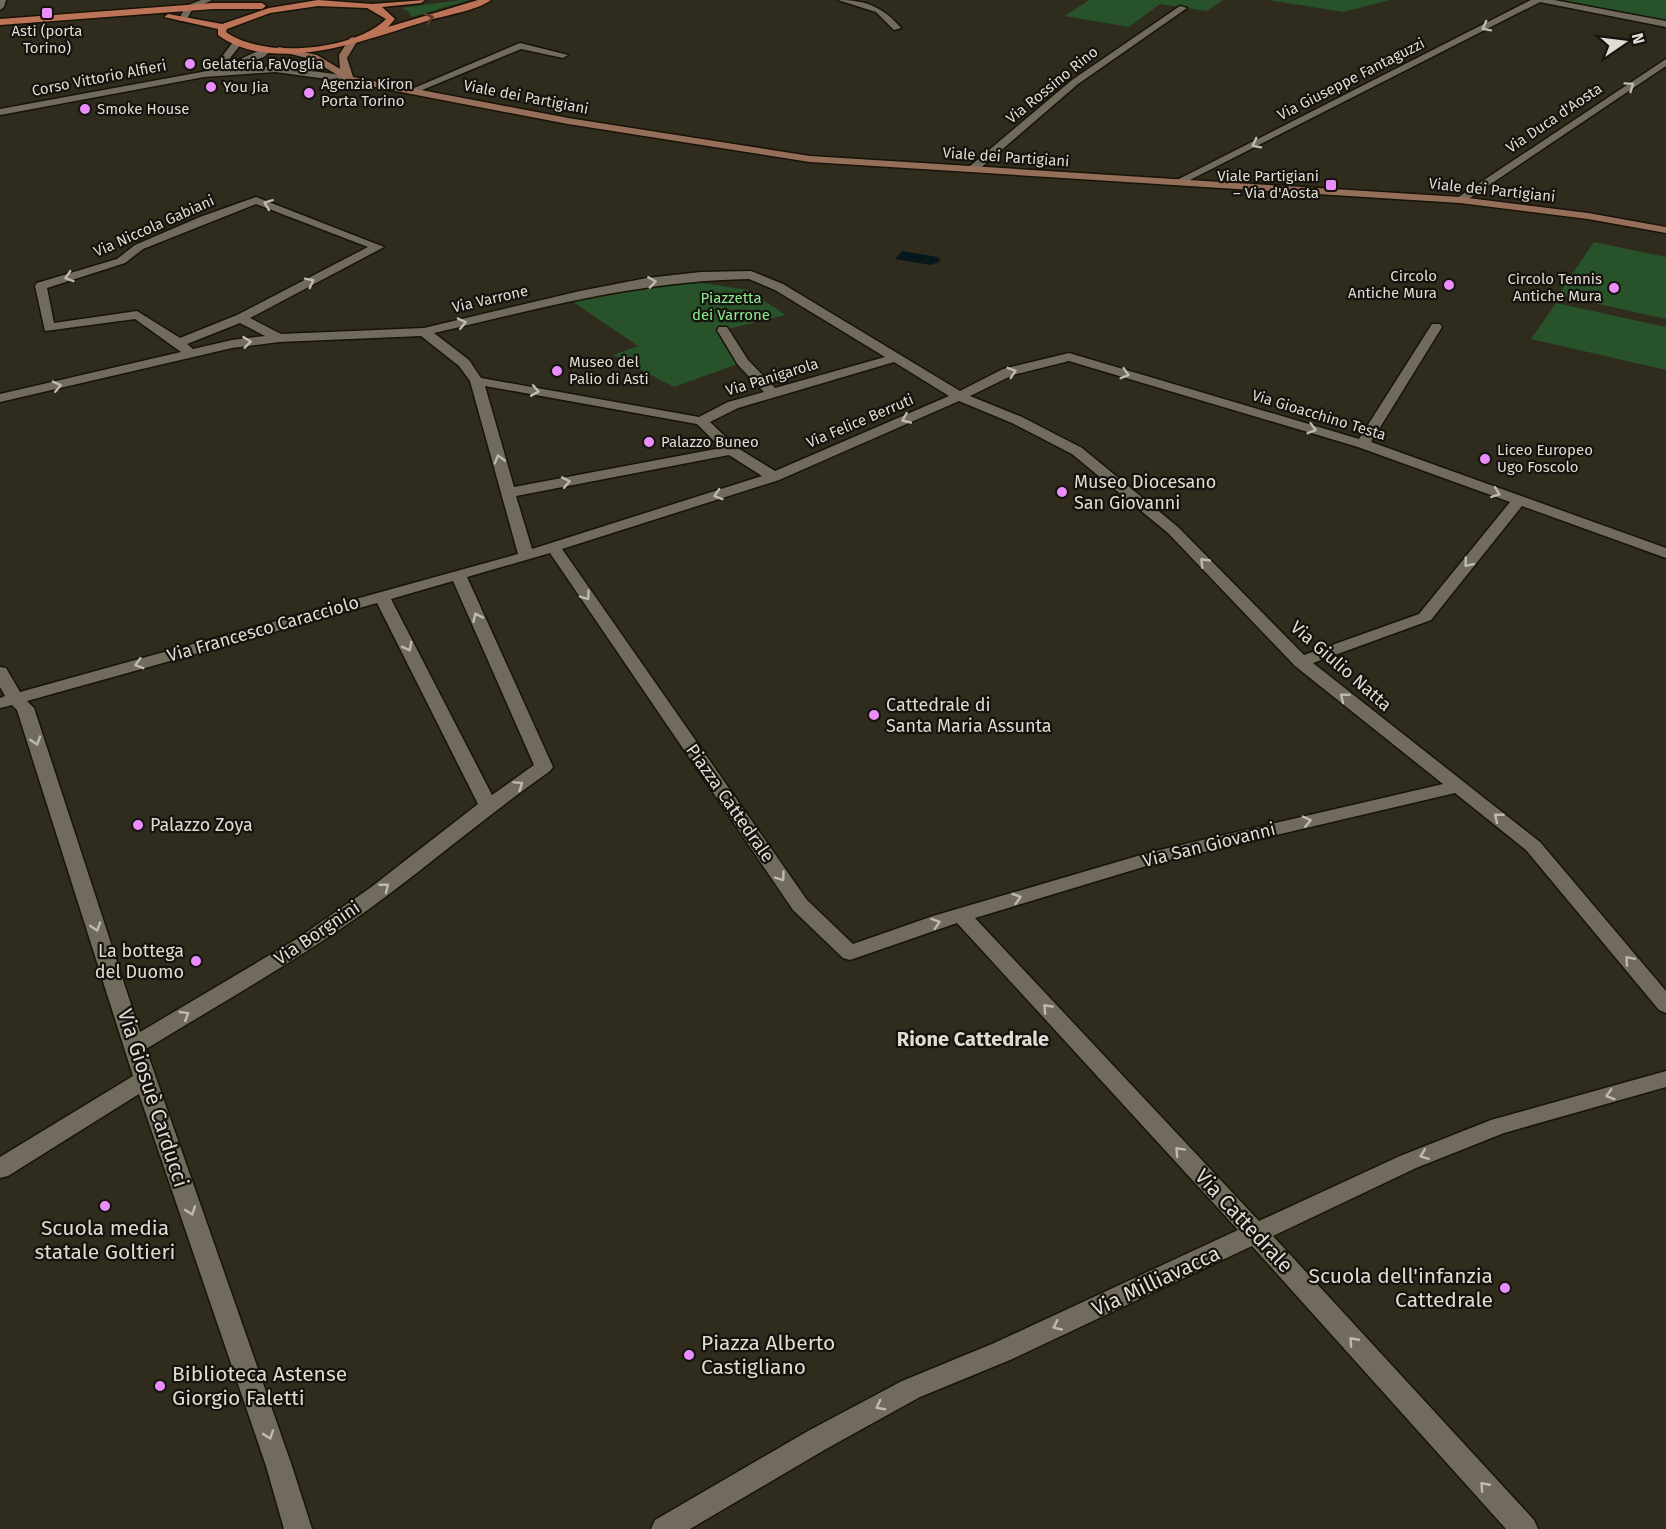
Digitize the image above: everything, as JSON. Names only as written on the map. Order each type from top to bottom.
[{"type":"main road","points":[[373,6],[421,0]]},
{"type":"main road","points":[[223,27],[221,33],[226,39],[236,44],[266,50],[314,48],[373,35],[487,0]]},
{"type":"main road","points":[[0,22],[189,8],[352,3],[387,11],[391,19],[388,26],[373,35]]},
{"type":"main road","points":[[118,14],[183,19],[223,27],[249,15],[292,6]]},
{"type":"street","points":[[0,7],[2,0]]},
{"type":"street","points":[[183,19],[189,8],[208,0]]},
{"type":"street","points":[[842,0],[879,10],[897,28]]},
{"type":"street","points":[[1539,0],[1666,24]]},
{"type":"street","name":"Via Giuseppe Fantaguzzi","points":[[1176,183],[1539,0]]},
{"type":"street","name":"Via Rossino Rino","points":[[973,169],[1075,82],[1183,8]]},
{"type":"street","points":[[349,79],[342,64],[342,56],[353,40]]},
{"type":"street","name":"Corso Vittorio Alfieri","points":[[204,74],[224,60],[236,44]]},
{"type":"street","points":[[412,91],[520,46],[563,54]]},
{"type":"street","name":"Corso Vittorio Alfieri","points":[[204,74],[261,55],[266,50]]},
{"type":"street","name":"Viale dei Partigiani","points":[[279,50],[314,57],[349,79],[568,121],[810,159],[1460,200],[1588,216],[1666,230]]},
{"type":"street","name":"Via Duca d'Aosta","points":[[1460,200],[1666,62]]},
{"type":"street","name":"Corso Vittorio Alfieri","points":[[0,112],[204,74],[276,69],[349,79]]},
{"type":"street","name":"Via Niccola Gabiani","points":[[189,354],[178,343],[137,315],[49,328],[41,286],[121,261],[139,247],[256,200],[378,247],[240,318]]},
{"type":"street","name":"Via Varrone","points":[[0,398],[232,344],[279,338],[424,332],[580,295],[647,282],[701,276],[751,275],[779,287],[959,396]]},
{"type":"street","points":[[178,343],[240,318],[279,338]]},
{"type":"street","points":[[1363,444],[1436,327]]},
{"type":"street","points":[[723,330],[743,362],[771,392]]},
{"type":"street","points":[[424,332],[464,363],[477,381],[526,556],[774,477]]},
{"type":"street","name":"Via Gioacchino Testa","points":[[959,396],[1008,372],[1069,357],[1363,444],[1666,553]]},
{"type":"street","name":"Via Panigarola","points":[[701,421],[733,405],[771,392],[894,358]]},
{"type":"street","points":[[477,381],[701,421],[731,450],[774,477]]},
{"type":"street","name":"Via Felice Berruti","points":[[774,477],[959,396]]},
{"type":"street","name":"Via Giulio Natta","points":[[959,396],[1017,420],[1077,452],[1173,530],[1301,662],[1533,846],[1666,1005]]},
{"type":"street","points":[[508,493],[731,450]]},
{"type":"street","points":[[1301,662],[1425,617],[1518,501]]},
{"type":"street","name":"Piazza Cattedrale","points":[[553,548],[800,905],[850,953],[962,915]]},
{"type":"street","name":"Via Francesco Caracciolo","points":[[8,701],[526,556]]},
{"type":"street","points":[[381,595],[488,806],[544,767],[458,574]]},
{"type":"street","name":"Via Giosuè Carducci","points":[[0,672],[8,701],[25,708],[145,1079],[276,1455],[297,1529]]},
{"type":"street","name":"Via San Giovanni","points":[[962,915],[1151,858],[1460,786]]},
{"type":"street","name":"Via Borgnini","points":[[135,1045],[302,945],[377,893],[488,806]]},
{"type":"street","name":"Via Cattedrale","points":[[962,915],[1524,1529]]},
{"type":"street","points":[[0,1170],[89,1112],[145,1079]]},
{"type":"street","name":"Via Milliavacca","points":[[665,1529],[817,1440],[911,1389],[1001,1352],[1408,1162],[1498,1126],[1666,1079]]},
{"type":"green space","points":[[469,0],[412,17],[408,11],[401,8]]},
{"type":"green space","points":[[1089,0],[1223,0],[1207,11],[1160,4],[1129,27],[1065,16]]},
{"type":"green space","points":[[1268,0],[1390,0],[1343,12]]},
{"type":"green space","points":[[1560,0],[1666,0],[1666,20]]},
{"type":"green space","name":"Circolo Tennis Antiche Mura","points":[[1594,242],[1666,257],[1666,319],[1558,295]]},
{"type":"green space","name":"Piazzetta dei Varrone","points":[[691,281],[748,290],[786,315],[723,330],[743,362],[674,387],[613,355],[638,346],[570,300]]},
{"type":"green space","points":[[1556,303],[1666,327],[1666,370],[1531,339]]},
{"type":"shaded area","points":[[902,251],[938,257],[941,261],[931,265],[895,259]]},
{"type":"place","name":"Asti (porta Torino)","points":[[47,13]]},
{"type":"place","name":"Gelateria FaVoglia","points":[[190,64]]},
{"type":"place","name":"You Jia","points":[[211,87]]},
{"type":"place","name":"Agenzia Kiron Porta Torino","points":[[309,93]]},
{"type":"place","name":"Smoke House","points":[[85,109]]},
{"type":"place","name":"Viale Partigiani – Via d'Aosta","points":[[1331,185]]},
{"type":"place","name":"Circolo Antiche Mura","points":[[1449,285]]},
{"type":"place","name":"Circolo Tennis Antiche Mura","points":[[1614,288]]},
{"type":"place","name":"Museo del Palio di Asti","points":[[557,371]]},
{"type":"place","name":"Palazzo Buneo","points":[[649,442]]},
{"type":"place","name":"Liceo Europeo Ugo Foscolo","points":[[1485,459]]},
{"type":"place","name":"Museo Diocesano San Giovanni","points":[[1062,492]]},
{"type":"place","name":"Cattedrale di Santa Maria Assunta","points":[[874,715]]},
{"type":"place","name":"Palazzo Zoya","points":[[138,825]]},
{"type":"place","name":"La bottega del Duomo","points":[[196,961]]},
{"type":"place","name":"Scuola media statale Goltieri","points":[[105,1206]]},
{"type":"place","name":"Scuola dell'infanzia Cattedrale","points":[[1505,1288]]},
{"type":"place","name":"Piazza Alberto Castigliano","points":[[689,1355]]},
{"type":"place","name":"Biblioteca Astense Giorgio Faletti","points":[[160,1386]]},
{"type":"district","name":"Rione Cattedrale","points":[[973,1039]]}]
